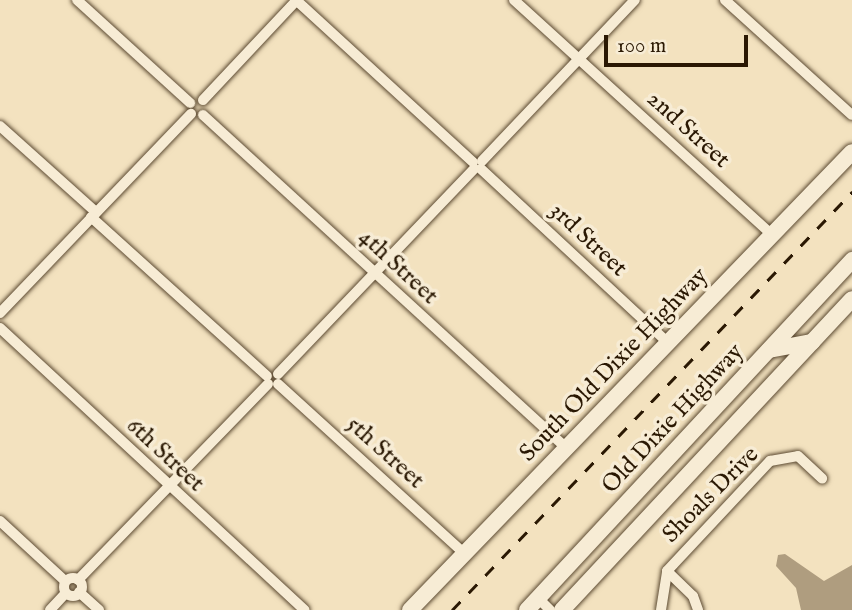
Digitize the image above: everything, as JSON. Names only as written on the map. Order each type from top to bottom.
[{"type":"main road","name":"South Old Dixie Highway","points":[[410,610],[852,152]]},
{"type":"main road","name":"Old Dixie Highway","points":[[533,604],[852,260]]},
{"type":"main road","name":"Old Dixie Highway","points":[[562,610],[852,299]]},
{"type":"main road","points":[[767,351],[812,342]]},
{"type":"street","points":[[77,0],[190,108],[203,115],[203,100]]},
{"type":"street","points":[[0,327],[0,314],[190,108],[203,100],[297,0]]},
{"type":"street","name":"3rd Street","points":[[297,0],[667,342]]},
{"type":"street","name":"2nd Street","points":[[514,0],[772,235]]},
{"type":"street","points":[[50,610],[66,587],[78,580],[273,380],[635,0]]},
{"type":"street","points":[[725,0],[852,115]]},
{"type":"street","name":"4th Street","points":[[203,115],[566,449]]},
{"type":"street","name":"5th Street","points":[[0,126],[93,215],[464,553]]},
{"type":"street","name":"6th Street","points":[[0,327],[304,610]]},
{"type":"street","name":"Shoals Drive","points":[[661,610],[667,570],[770,461],[798,456],[822,478]]},
{"type":"street","points":[[0,521],[66,587],[79,592],[99,610]]},
{"type":"street","name":"Shoals Drive","points":[[667,570],[698,610]]},
{"type":"street","points":[[78,580],[79,592]]},
{"type":"street","points":[[533,604],[550,610]]},
{"type":"shaded area","points":[[785,554],[824,581],[852,565],[852,610],[801,610],[796,588],[776,566],[778,555]]},
{"type":"railway","points":[[452,610],[852,192]]}]
